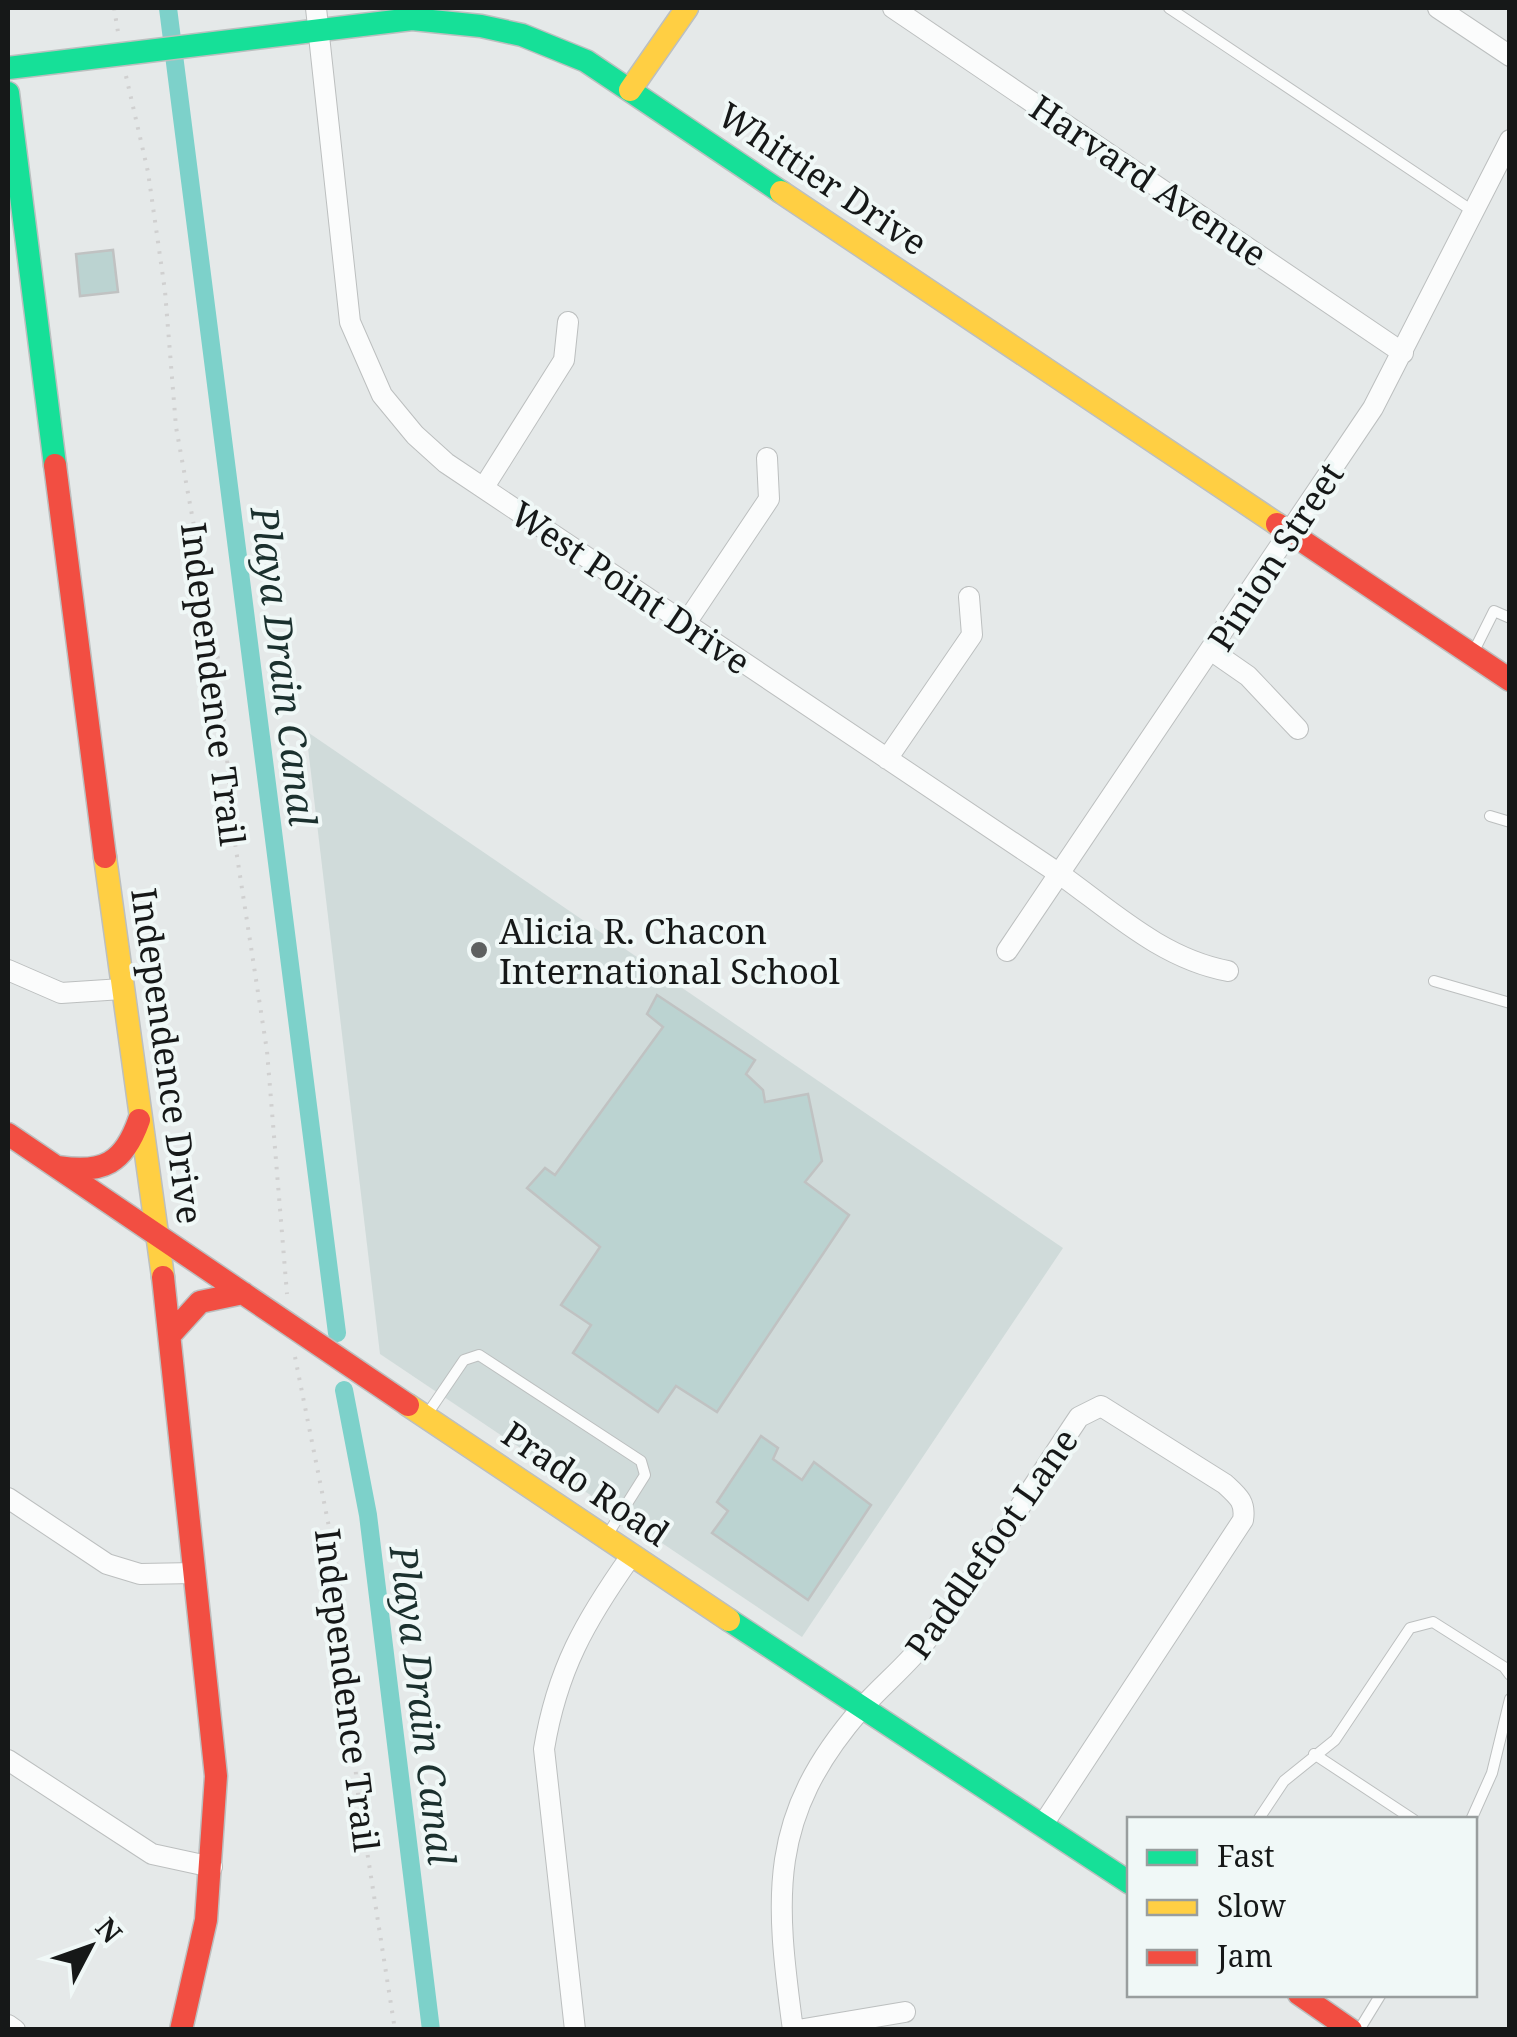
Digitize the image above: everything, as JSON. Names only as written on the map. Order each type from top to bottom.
[{"type":"street","points":[[630,90],[687,8]]},
{"type":"street","name":"Harvard Avenue","points":[[894,8],[1403,354]]},
{"type":"street","points":[[1438,8],[1510,56]]},
{"type":"street","name":"Whittier Drive","points":[[8,68],[189,46],[317,18],[442,20],[530,34],[586,60],[1289,533],[1508,675]]},
{"type":"street","name":"West Point Drive","points":[[317,18],[350,322],[364,362],[390,406],[415,436],[484,488],[1192,964],[1228,970]]},
{"type":"street","name":"Independence Drive","points":[[8,93],[122,989],[158,1233],[216,1776],[212,1867],[197,1971],[181,2030]]},
{"type":"street","name":"Pinion Street","points":[[1008,951],[1212,651],[1403,354],[1510,140]]},
{"type":"street","points":[[484,488],[564,360],[568,322]]},
{"type":"street","points":[[686,623],[769,499],[767,458]]},
{"type":"street","points":[[887,759],[972,634],[969,597]]},
{"type":"street","points":[[1212,651],[1248,676],[1298,729]]},
{"type":"street","points":[[8,970],[61,993],[122,989]]},
{"type":"street","points":[[58,1167],[84,1172],[114,1164],[132,1145],[140,1117]]},
{"type":"street","name":"Prado Road","points":[[8,1134],[244,1293],[304,1347],[362,1376],[1127,1881]]},
{"type":"street","points":[[170,1335],[198,1300],[210,1294],[244,1293]]},
{"type":"street","name":"Paddlefoot Lane","points":[[795,2030],[780,1938],[781,1868],[794,1816],[809,1784],[862,1708],[934,1632],[1080,1416],[1101,1406],[1120,1414],[1226,1484],[1242,1500],[1243,1520],[1042,1826]]},
{"type":"street","points":[[8,1498],[107,1564],[140,1574],[194,1572]]},
{"type":"street","points":[[575,2030],[544,1750],[551,1707],[574,1642],[631,1556]]},
{"type":"street","points":[[8,1760],[129,1842],[152,1854],[212,1867]]},
{"type":"street","points":[[1302,1997],[1351,2030]]},
{"type":"street","points":[[795,2030],[905,2012]]},
{"type":"street","points":[[8,2024],[15,2030]]},
{"type":"lane","points":[[1170,8],[1474,212]]},
{"type":"lane","points":[[1472,655],[1494,611],[1510,618]]},
{"type":"lane","points":[[1490,816],[1510,822]]},
{"type":"lane","points":[[1434,981],[1510,1003]]},
{"type":"lane","points":[[425,1418],[464,1360],[479,1356],[641,1461],[645,1475],[605,1538]]},
{"type":"lane","points":[[1260,1817],[1284,1781],[1334,1740],[1410,1628],[1421,1622],[1433,1622],[1504,1666],[1510,1675]]},
{"type":"lane","points":[[1472,1817],[1492,1773],[1510,1699]]},
{"type":"lane","points":[[1314,1754],[1409,1817]]},
{"type":"lane","points":[[1359,2030],[1380,1997]]},
{"type":"path","points":[[114,8],[119,36]]},
{"type":"path","name":"Independence Trail","points":[[126,71],[148,172],[165,291],[176,427],[220,664],[233,830],[267,1051],[286,1252],[286,1299]]},
{"type":"path","name":"Independence Trail","points":[[304,1347],[312,1455],[340,1582],[357,1787],[395,2030]]},
{"type":"shaded area","name":"Alicia R. Chacon International School","points":[[306,731],[1063,1248],[802,1637],[380,1354]]},
{"type":"building","points":[[113,250],[118,292],[80,296],[76,254]]},
{"type":"building","points":[[657,995],[755,1060],[746,1074],[763,1090],[765,1102],[808,1094],[822,1161],[805,1182],[849,1215],[717,1412],[676,1386],[658,1412],[573,1353],[591,1325],[561,1305],[600,1247],[527,1188],[545,1168],[555,1175],[663,1027],[647,1014]]},
{"type":"building","points":[[761,1436],[778,1448],[773,1459],[802,1480],[814,1462],[871,1505],[808,1600],[712,1533],[728,1511],[717,1502]]},
{"type":"waterway","name":"Playa Drain Canal","points":[[168,8],[337,1333]]},
{"type":"waterway","name":"Playa Drain Canal","points":[[344,1390],[368,1515],[431,2030]]},
{"type":"traffic: fast","points":[[8,68],[412,19],[481,26],[522,35],[586,61],[781,192]]},
{"type":"traffic: fast","points":[[8,93],[55,465]]},
{"type":"traffic: fast","points":[[729,1620],[1127,1881]]},
{"type":"traffic: slow","points":[[630,90],[687,8]]},
{"type":"traffic: slow","points":[[781,192],[1277,524]]},
{"type":"traffic: slow","points":[[105,857],[163,1277]]},
{"type":"traffic: slow","points":[[408,1405],[729,1620]]},
{"type":"traffic: jam","points":[[55,465],[105,857]]},
{"type":"traffic: jam","points":[[1277,524],[1510,680]]},
{"type":"traffic: jam","points":[[59,1167],[88,1169],[110,1162],[126,1146],[139,1120]]},
{"type":"traffic: jam","points":[[8,1134],[408,1405]]},
{"type":"traffic: jam","points":[[163,1277],[216,1776],[206,1920],[181,2030]]},
{"type":"traffic: jam","points":[[170,1335],[200,1302],[243,1293]]},
{"type":"traffic: jam","points":[[1303,1997],[1351,2030]]},
{"type":"place","name":"Alicia R. Chacon International School","points":[[479,950]]}]
